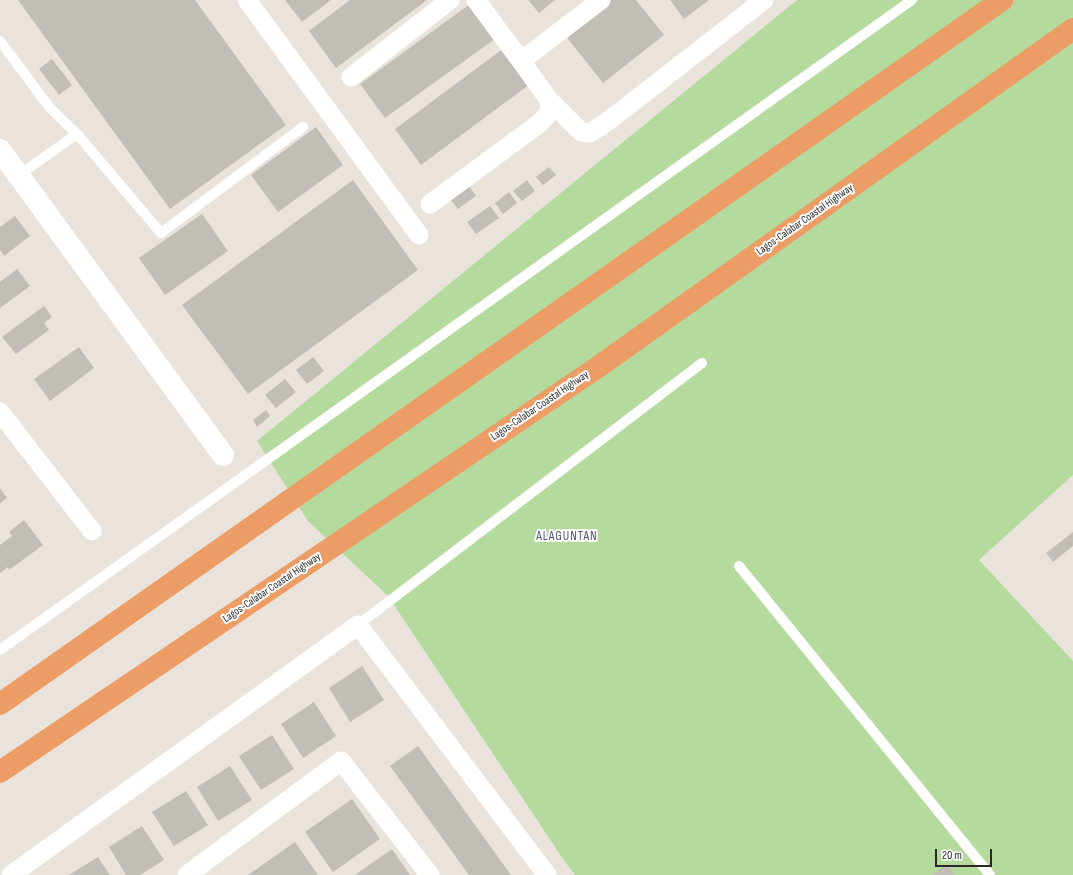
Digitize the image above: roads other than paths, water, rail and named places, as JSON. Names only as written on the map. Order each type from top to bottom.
[{"type":"highway","points":[[0,704],[1002,0]]},
{"type":"highway","name":"Lagos-Calabar Coastal Highway","points":[[0,772],[598,367],[1073,29]]},
{"type":"street","points":[[247,0],[419,235]]},
{"type":"street","points":[[351,77],[450,0]]},
{"type":"street","points":[[476,0],[550,100],[581,132],[590,133],[607,122],[764,0]]},
{"type":"street","points":[[521,61],[601,0]]},
{"type":"street","points":[[430,204],[540,124],[548,114],[550,100]]},
{"type":"street","points":[[0,150],[223,455]]},
{"type":"street","points":[[0,412],[92,532]]},
{"type":"street","points":[[11,875],[358,625],[547,875]]},
{"type":"street","points":[[187,875],[341,761],[430,875]]},
{"type":"lane","points":[[0,650],[912,0]]},
{"type":"lane","points":[[0,41],[50,108],[77,134],[161,233],[303,127]]},
{"type":"lane","points":[[19,175],[77,134]]},
{"type":"lane","points":[[358,625],[702,363]]},
{"type":"lane","points":[[739,566],[990,875]]},
{"type":"district","name":"ALAGUNTAN","points":[[567,537]]}]
